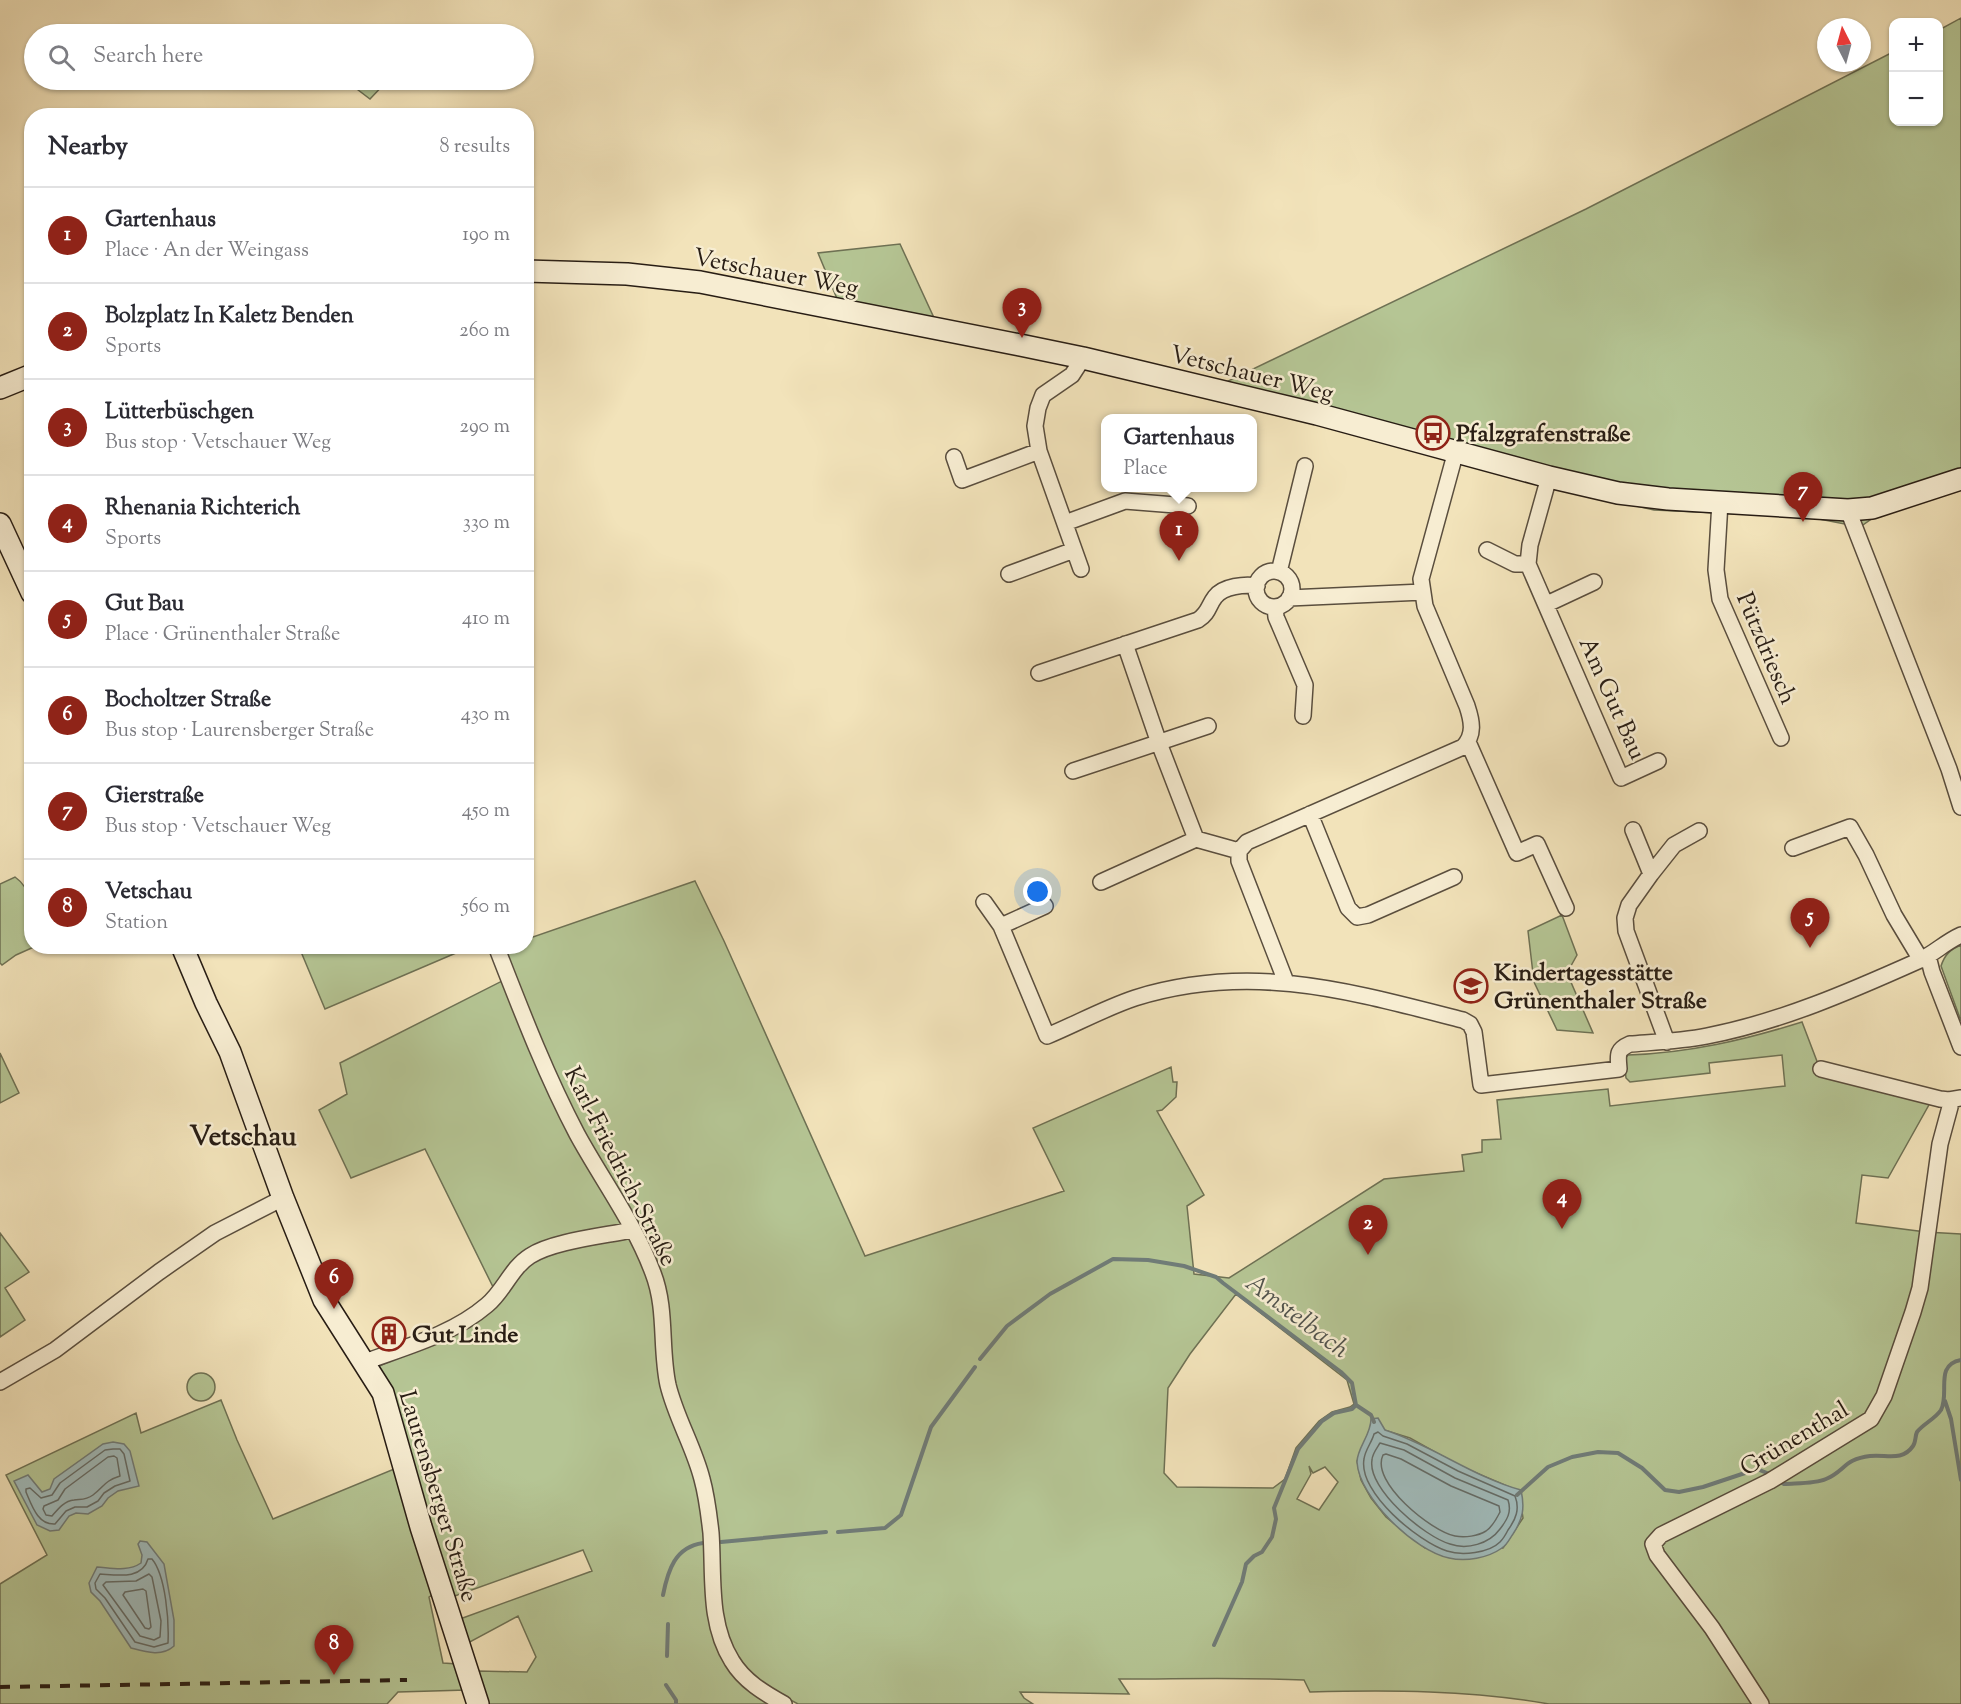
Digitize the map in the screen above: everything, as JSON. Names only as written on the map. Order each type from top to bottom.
[{"type":"street","name":"Vetschauer Weg","points":[[534,271],[627,274],[700,282],[1083,358],[1317,414],[1549,477],[1618,493],[1848,510],[1872,508],[1961,479]]},
{"type":"street","points":[[1082,569],[1039,451],[1035,426],[1043,394],[1072,375],[1083,358]]},
{"type":"street","points":[[0,388],[24,378]]},
{"type":"street","points":[[954,457],[962,480],[1039,451]]},
{"type":"street","points":[[1286,982],[1239,861],[1239,851],[1247,842],[1463,747],[1468,742],[1471,733],[1471,717],[1425,606],[1421,579],[1456,451]]},
{"type":"street","points":[[1279,572],[1305,466]]},
{"type":"street","points":[[1487,550],[1515,564],[1528,564],[1530,545],[1549,477]]},
{"type":"street","points":[[1065,523],[1125,501],[1188,506]]},
{"type":"street","name":"Pützdriesch","points":[[1720,502],[1716,570],[1720,598],[1781,738]]},
{"type":"street","points":[[1848,510],[1949,769],[1961,807]]},
{"type":"street","points":[[0,524],[24,576]]},
{"type":"street","points":[[1009,574],[1074,550]]},
{"type":"street","name":"Am Gut Bau","points":[[1528,564],[1621,778],[1658,761]]},
{"type":"street","points":[[1279,572],[1288,578],[1292,592],[1281,605],[1275,606],[1261,601],[1257,586],[1260,578],[1265,574],[1279,572]]},
{"type":"street","points":[[1547,604],[1594,582]]},
{"type":"street","points":[[1039,673],[1198,620],[1206,615],[1214,597],[1220,592],[1245,584],[1257,586]]},
{"type":"street","points":[[1289,598],[1423,592]]},
{"type":"street","points":[[1275,606],[1276,617],[1305,685],[1303,716]]},
{"type":"street","points":[[1125,644],[1159,744],[1196,839]]},
{"type":"street","points":[[1073,771],[1208,726]]},
{"type":"street","points":[[1468,742],[1517,853],[1537,844],[1566,908]]},
{"type":"street","points":[[1310,814],[1348,908],[1357,916],[1368,915],[1454,877]]},
{"type":"street","points":[[1793,848],[1850,827],[1894,915],[1925,958],[1961,1047]]},
{"type":"street","points":[[1633,831],[1651,874]]},
{"type":"street","points":[[1667,1042],[1626,931],[1625,918],[1629,905],[1674,845],[1699,831]]},
{"type":"street","points":[[1101,882],[1196,839],[1239,851]]},
{"type":"street","points":[[984,902],[1001,926],[1047,1036],[1116,1005],[1171,989],[1229,980],[1286,982],[1344,991],[1463,1020],[1470,1024],[1474,1032],[1481,1085],[1619,1069],[1618,1054],[1621,1048],[1630,1044],[1667,1042],[1706,1036],[1759,1024],[1925,958],[1950,940],[1961,936]]},
{"type":"street","points":[[1001,926],[1045,906]]},
{"type":"street","name":"Laurensberger Straße","points":[[185,954],[230,1052],[283,1198],[324,1300],[382,1393],[421,1527],[478,1704]]},
{"type":"street","name":"Karl-Friedrich-Straße","points":[[499,954],[533,1041],[557,1094],[654,1274],[661,1305],[668,1385],[677,1416],[697,1461],[705,1492],[711,1533],[714,1601],[720,1633],[732,1663],[758,1689],[784,1704]]},
{"type":"street","points":[[1821,1069],[1955,1099]]},
{"type":"street","name":"Grünenthal","points":[[1761,1704],[1712,1628],[1657,1555],[1653,1544],[1661,1535],[1770,1482],[1871,1419],[1884,1396],[1920,1288],[1940,1144],[1950,1107],[1955,1099]]},
{"type":"street","points":[[0,1382],[55,1350],[215,1233],[283,1198]]},
{"type":"street","points":[[363,1363],[433,1337],[464,1322],[491,1301],[519,1265],[541,1250],[632,1230]]},
{"type":"green space","points":[[1961,18],[1961,488],[1873,518],[1860,527],[1809,517],[1654,510],[1526,481],[1224,383],[1586,209],[1854,72],[1871,72],[1871,63],[1889,54],[1889,126],[1943,126],[1943,28]]},
{"type":"green space","points":[[358,90],[379,90],[370,99]]},
{"type":"green space","points":[[900,244],[935,320],[838,301],[818,253]]},
{"type":"green space","points":[[15,877],[24,886],[24,951],[2,965],[0,963],[0,884]]},
{"type":"green space","points":[[695,881],[865,1256],[1064,1191],[1033,1128],[1171,1067],[1173,1082],[1177,1082],[1176,1097],[1162,1110],[1157,1111],[1204,1195],[1187,1206],[1194,1274],[1229,1278],[1384,1179],[1464,1171],[1462,1155],[1482,1152],[1482,1140],[1501,1139],[1497,1100],[1608,1089],[1610,1106],[1785,1086],[1782,1055],[1709,1063],[1710,1073],[1630,1082],[1626,1078],[1624,1060],[1628,1055],[1673,1052],[1716,1044],[1802,1022],[1823,1077],[1930,1103],[1888,1178],[1862,1175],[1856,1223],[1961,1234],[1961,1704],[1549,1704],[1519,1699],[1430,1692],[1310,1692],[1304,1680],[1235,1678],[1119,1679],[1129,1694],[1020,1692],[1033,1704],[798,1704],[759,1683],[711,1628],[773,1704],[488,1704],[478,1671],[527,1672],[536,1657],[518,1616],[468,1643],[460,1619],[592,1571],[583,1550],[452,1597],[413,1462],[377,1367],[457,1331],[492,1305],[493,1287],[425,1149],[351,1178],[319,1110],[347,1094],[340,1063],[512,976],[506,954],[534,954],[534,937]],"holes":[[[1236,1294],[1347,1380],[1354,1404],[1332,1412],[1319,1421],[1296,1448],[1285,1479],[1273,1488],[1177,1487],[1164,1473],[1168,1388],[1190,1354]],[[1371,1426],[1410,1438],[1460,1466],[1519,1491],[1523,1518],[1503,1548],[1425,1548],[1386,1517],[1361,1480],[1357,1461]],[[1309,1466],[1313,1473],[1325,1467],[1338,1482],[1319,1510],[1297,1499],[1311,1474]]]},
{"type":"green space","points":[[1562,915],[1577,955],[1567,973],[1593,1033],[1557,1030],[1534,982],[1528,931]]},
{"type":"green space","points":[[1961,945],[1961,1021],[1941,966],[1948,953]]},
{"type":"green space","points":[[302,954],[454,954],[325,1009]]},
{"type":"green space","points":[[0,1053],[19,1093],[0,1103]]},
{"type":"green space","points":[[0,1233],[29,1272],[5,1288],[25,1320],[0,1337]]},
{"type":"green space","points":[[201,1373],[211,1377],[215,1387],[211,1397],[201,1401],[191,1397],[187,1387],[191,1377]]},
{"type":"green space","points":[[221,1400],[273,1519],[399,1467],[434,1594],[429,1597],[443,1663],[458,1664],[466,1690],[398,1692],[387,1704],[0,1704],[0,1584],[47,1555],[6,1475],[136,1413],[141,1433]]},
{"type":"water","points":[[1378,1418],[1385,1430],[1486,1477],[1521,1490],[1523,1508],[1521,1518],[1505,1545],[1490,1554],[1477,1558],[1462,1560],[1449,1558],[1421,1545],[1391,1521],[1367,1491],[1357,1462],[1371,1419]]},
{"type":"water","points":[[113,1442],[124,1444],[130,1451],[139,1486],[118,1491],[102,1506],[88,1514],[76,1513],[69,1516],[59,1530],[50,1531],[37,1525],[14,1481],[28,1475],[42,1492],[50,1489],[54,1479],[103,1444]]},
{"type":"water","points":[[140,1541],[147,1542],[164,1564],[174,1620],[174,1646],[159,1653],[131,1648],[100,1601],[91,1592],[89,1583],[97,1567],[125,1568],[141,1563],[142,1555],[138,1544]]},
{"type":"waterway","name":"Amstelbach","points":[[980,1359],[1007,1326],[1050,1294],[1113,1259],[1148,1260],[1184,1266],[1216,1277],[1341,1372],[1352,1383],[1356,1405],[1371,1415],[1374,1422]]},
{"type":"waterway","name":"Amstelbach","points":[[1778,1480],[1784,1484],[1817,1482],[1832,1476],[1855,1460],[1876,1456],[1899,1456],[1909,1451],[1914,1444],[1917,1432],[1941,1410],[1945,1374],[1953,1363],[1961,1360]]},
{"type":"waterway","name":"Amstelbach","points":[[838,1532],[885,1528],[901,1515],[931,1427],[975,1367]]},
{"type":"waterway","points":[[1945,1401],[1951,1419],[1961,1480]]},
{"type":"waterway","points":[[1214,1645],[1242,1582],[1246,1564],[1262,1552],[1272,1537],[1276,1519],[1274,1508],[1298,1449],[1322,1421],[1334,1413],[1352,1409],[1356,1405]]},
{"type":"waterway","name":"Amstelbach","points":[[1517,1495],[1548,1467],[1572,1457],[1598,1452],[1618,1453],[1642,1468],[1665,1490],[1679,1492],[1703,1487],[1757,1469],[1772,1475]]},
{"type":"waterway","name":"Amstelbach","points":[[721,1542],[826,1532]]},
{"type":"waterway","name":"Amstelbach","points":[[663,1595],[674,1561],[686,1549],[703,1543]]},
{"type":"waterway","name":"Amstelbach","points":[[667,1656],[668,1624]]},
{"type":"waterway","name":"Amstelbach","points":[[666,1685],[676,1700],[676,1704]]},
{"type":"railway","points":[[0,1687],[407,1680]]},
{"type":"place","name":"Lütterbüschgen","points":[[1022,338]]},
{"type":"place","name":"Pfalzgrafenstraße","points":[[1433,433]]},
{"type":"place","name":"Gierstraße","points":[[1803,522]]},
{"type":"place","name":"Gartenhaus","points":[[1179,561]]},
{"type":"place","name":"Gut Bau","points":[[1810,948]]},
{"type":"place","name":"Kindertagesstätte Grünenthaler Straße","points":[[1471,986]]},
{"type":"place","name":"Rhenania Richterich","points":[[1562,1229]]},
{"type":"place","name":"Bolzplatz In Kaletz Benden","points":[[1368,1255]]},
{"type":"place","name":"Bocholtzer Straße","points":[[334,1309]]},
{"type":"place","name":"Gut Linde","points":[[389,1334]]},
{"type":"place","name":"Vetschau","points":[[334,1675]]},
{"type":"district","name":"Vetschau","points":[[243,1136]]}]
